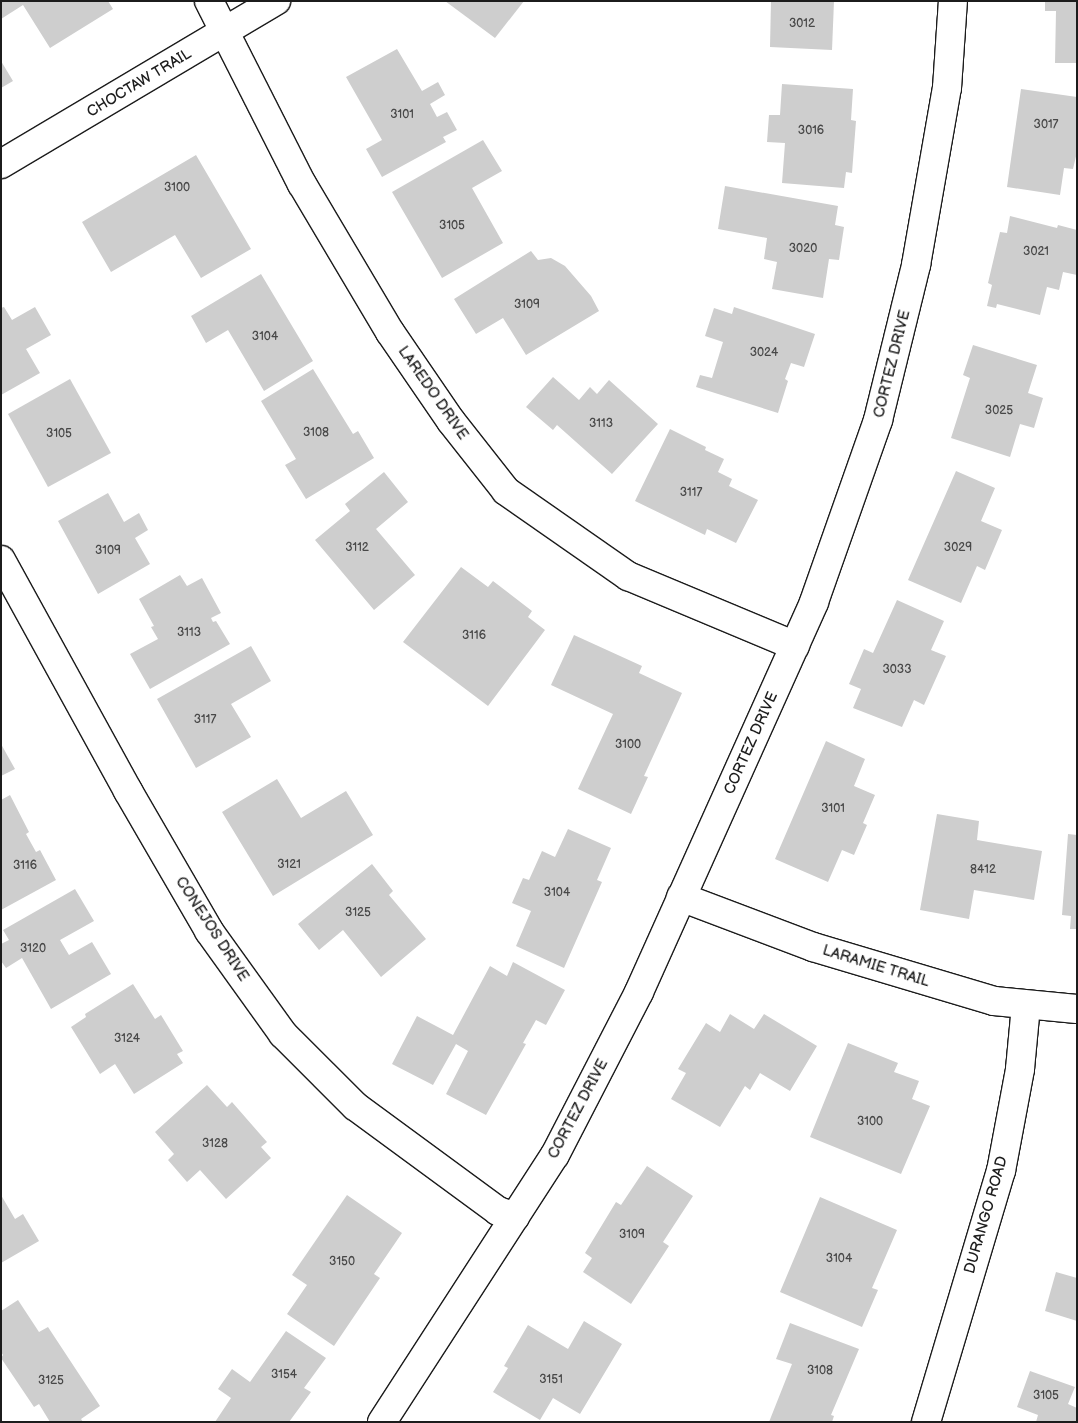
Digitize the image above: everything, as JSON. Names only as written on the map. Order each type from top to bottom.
[{"type":"street","name":"LAREDO DRIVE","points":[[209,1],[302,184],[390,332],[451,421],[506,491],[628,576],[794,646]]},
{"type":"street","name":"CHOCTAW TRAIL","points":[[1,164],[276,1]]},
{"type":"street","name":"CORTEZ DRIVE","points":[[382,1422],[555,1155],[639,992],[814,602],[872,438],[916,265],[946,88],[953,1]]},
{"type":"street","name":"CONEJOS DRIVE","points":[[1,560],[128,791],[209,931],[283,1034],[355,1106],[498,1212],[515,1217]]},
{"type":"street","name":"LARAMIE TRAIL","points":[[681,897],[813,947],[994,1001],[1077,1009]]},
{"type":"street","name":"DURANGO ROAD","points":[[926,1422],[1001,1171],[1020,1070],[1026,1005]]},
{"type":"building","points":[[1,1],[108,1],[113,9],[50,48],[23,5],[1,19]]},
{"type":"building","points":[[445,1],[524,1],[495,38]]},
{"type":"building","points":[[771,1],[834,1],[832,50],[770,47]]},
{"type":"building","points":[[1045,1],[1077,1],[1077,63],[1055,63],[1056,11],[1045,11]]},
{"type":"building","points":[[397,49],[422,91],[438,82],[445,95],[430,104],[437,117],[447,112],[457,130],[443,137],[446,142],[382,177],[366,149],[382,140],[346,77]]},
{"type":"building","points":[[1,61],[13,81],[1,88]]},
{"type":"building","points":[[782,84],[853,89],[851,120],[856,121],[852,173],[846,172],[844,188],[782,183],[785,143],[767,142],[769,115],[780,115]]},
{"type":"building","points":[[1021,89],[1077,97],[1077,152],[1073,169],[1064,168],[1060,195],[1007,187]]},
{"type":"building","points":[[483,140],[502,171],[472,188],[503,243],[442,278],[392,192]]},
{"type":"building","points":[[196,155],[251,249],[201,278],[175,235],[111,272],[82,222]]},
{"type":"building","points":[[725,186],[838,206],[835,225],[844,227],[839,260],[829,259],[823,298],[772,289],[777,262],[764,259],[767,238],[718,229]]},
{"type":"building","points":[[1010,216],[1057,228],[1058,225],[1077,230],[1077,275],[1063,272],[1059,290],[1047,287],[1040,315],[997,304],[996,308],[987,306],[992,285],[988,283],[1000,232],[1007,233]]},
{"type":"building","points":[[531,251],[538,260],[551,258],[565,266],[591,296],[599,311],[526,355],[503,318],[476,334],[454,299]]},
{"type":"building","points":[[261,274],[313,361],[264,391],[228,330],[206,343],[191,316]]},
{"type":"building","points":[[4,307],[12,320],[35,307],[51,335],[26,349],[40,373],[1,395],[1,308]]},
{"type":"building","points":[[734,307],[815,334],[804,367],[791,363],[785,379],[788,381],[778,413],[696,387],[700,375],[712,378],[723,342],[705,336],[714,308],[732,314]]},
{"type":"building","points":[[973,345],[1037,365],[1028,393],[1043,398],[1034,428],[1020,424],[1010,457],[951,438],[970,378],[963,375]]},
{"type":"building","points":[[313,369],[353,434],[358,431],[374,458],[306,499],[285,465],[296,459],[261,401]]},
{"type":"building","points":[[553,377],[579,400],[590,387],[597,394],[609,380],[658,424],[612,474],[557,425],[553,430],[526,407]]},
{"type":"building","points":[[70,379],[111,453],[48,487],[8,414]]},
{"type":"building","points":[[670,429],[706,447],[705,450],[724,459],[718,472],[732,479],[729,486],[758,500],[736,543],[707,529],[705,535],[635,501]]},
{"type":"building","points":[[956,471],[995,488],[981,521],[1002,530],[985,570],[977,566],[961,603],[908,580]]},
{"type":"building","points":[[384,472],[408,502],[376,529],[415,575],[374,610],[315,540],[350,511],[345,504]]},
{"type":"building","points":[[108,493],[124,522],[139,513],[148,530],[135,538],[150,564],[98,594],[58,521]]},
{"type":"building","points":[[461,567],[488,587],[493,581],[532,611],[528,617],[545,630],[488,706],[403,642]]},
{"type":"building","points":[[180,575],[187,586],[202,578],[221,613],[211,618],[213,622],[216,621],[230,644],[150,689],[130,654],[158,639],[151,627],[154,626],[139,599]]},
{"type":"building","points":[[897,600],[944,621],[931,650],[946,656],[924,705],[914,700],[902,727],[853,708],[861,689],[849,684],[864,649],[873,653]]},
{"type":"building","points":[[574,635],[642,666],[639,673],[682,693],[644,776],[648,777],[631,814],[578,789],[613,714],[551,685]]},
{"type":"building","points":[[251,646],[271,681],[231,704],[251,737],[196,768],[157,699]]},
{"type":"building","points":[[826,741],[865,759],[854,786],[875,795],[863,823],[867,825],[854,855],[842,850],[828,882],[775,859]]},
{"type":"building","points":[[1,744],[15,769],[1,776]]},
{"type":"building","points":[[277,779],[301,818],[346,791],[373,835],[273,896],[222,812]]},
{"type":"building","points":[[10,795],[29,832],[26,834],[36,852],[40,850],[56,880],[1,910],[1,800]]},
{"type":"building","points":[[937,814],[979,821],[977,840],[1042,851],[1034,900],[974,890],[969,919],[920,910]]},
{"type":"building","points":[[568,829],[611,848],[597,880],[602,882],[564,968],[516,946],[531,911],[512,903],[523,878],[529,880],[542,851],[555,857]]},
{"type":"building","points":[[1068,834],[1077,835],[1077,929],[1070,929],[1071,916],[1062,915]]},
{"type":"building","points":[[372,864],[393,891],[389,895],[426,939],[381,977],[343,930],[319,950],[298,924]]},
{"type":"building","points":[[75,889],[94,921],[60,940],[69,955],[92,942],[111,974],[51,1009],[22,958],[6,968],[1,961],[1,944],[9,940],[3,930]]},
{"type":"building","points":[[513,962],[565,990],[546,1025],[536,1020],[523,1043],[526,1044],[486,1115],[446,1094],[468,1051],[456,1044],[433,1085],[392,1064],[417,1016],[453,1035],[490,966],[507,976]]},
{"type":"building","points":[[133,984],[155,1019],[161,1015],[183,1051],[177,1054],[183,1063],[134,1094],[115,1064],[100,1074],[71,1027],[86,1017],[85,1014]]},
{"type":"building","points":[[730,1014],[754,1029],[764,1014],[817,1046],[790,1091],[760,1073],[750,1090],[745,1086],[720,1127],[671,1099],[686,1073],[678,1069],[706,1023],[720,1032]]},
{"type":"building","points":[[848,1043],[898,1063],[894,1072],[919,1081],[912,1099],[930,1106],[901,1174],[810,1137]]},
{"type":"building","points":[[207,1085],[227,1107],[232,1102],[267,1142],[261,1147],[271,1158],[226,1199],[200,1170],[187,1182],[168,1160],[174,1154],[155,1132]]},
{"type":"building","points":[[647,1166],[693,1196],[663,1242],[669,1246],[631,1304],[583,1272],[592,1258],[585,1253],[616,1202],[621,1205]]},
{"type":"building","points":[[1,1195],[15,1219],[23,1214],[39,1241],[1,1263]]},
{"type":"building","points":[[347,1195],[402,1233],[374,1274],[380,1278],[334,1346],[287,1314],[307,1285],[292,1275]]},
{"type":"building","points":[[820,1197],[897,1230],[872,1288],[878,1290],[862,1327],[780,1292]]},
{"type":"building","points":[[1056,1272],[1077,1278],[1077,1321],[1045,1311]]},
{"type":"building","points":[[18,1300],[39,1332],[48,1327],[100,1406],[81,1419],[83,1422],[50,1422],[39,1404],[34,1407],[1,1358],[3,1355],[1,1352],[1,1311]]},
{"type":"building","points":[[584,1321],[622,1344],[580,1414],[553,1398],[540,1420],[493,1392],[508,1368],[504,1366],[528,1325],[568,1349]]},
{"type":"building","points":[[790,1323],[859,1349],[831,1415],[834,1416],[832,1422],[769,1422],[792,1364],[776,1359]]},
{"type":"building","points":[[286,1331],[326,1358],[304,1388],[311,1392],[289,1422],[215,1422],[231,1398],[218,1389],[232,1369],[250,1382]]},
{"type":"building","points":[[1030,1371],[1075,1387],[1068,1404],[1077,1408],[1077,1422],[1036,1422],[1038,1415],[1017,1407]]}]
